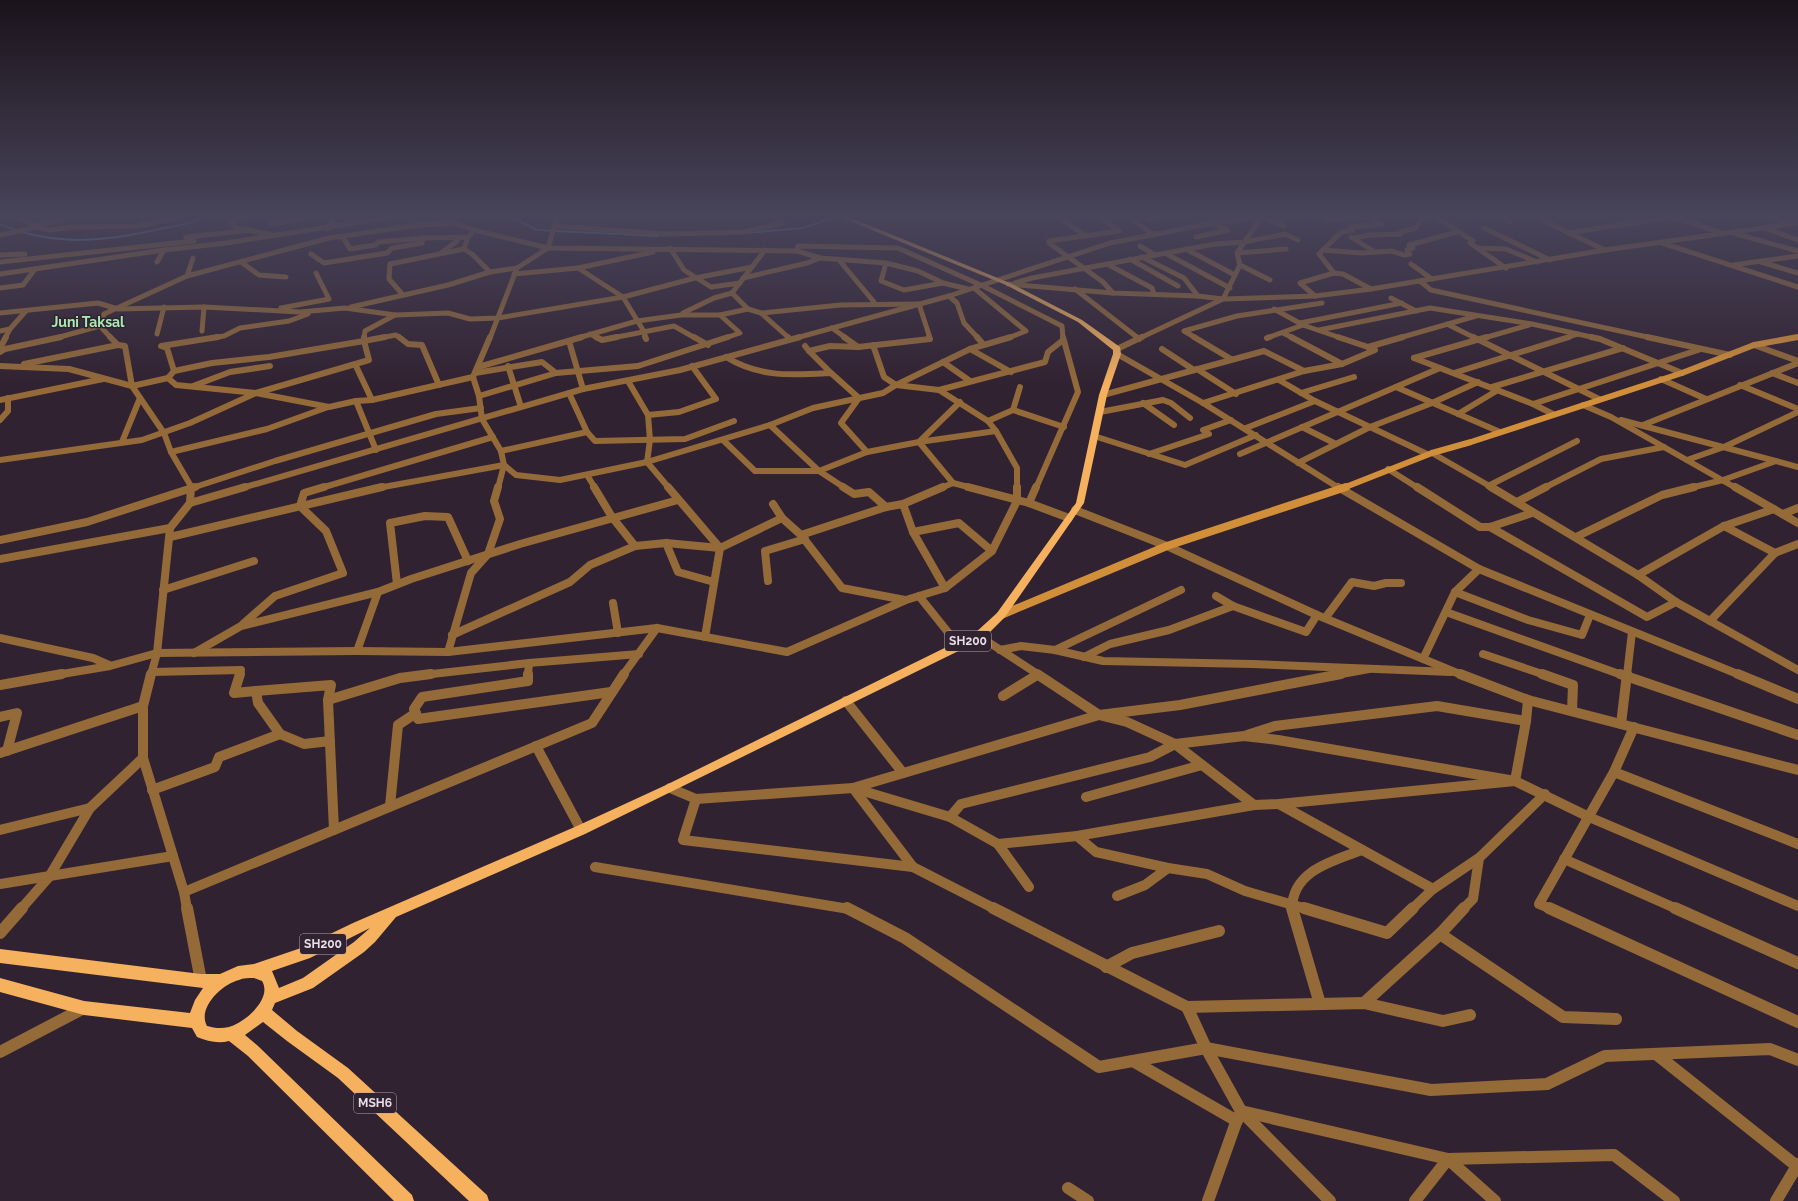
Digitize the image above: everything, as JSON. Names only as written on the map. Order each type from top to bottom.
[{"type":"main road","points":[[979,273],[1008,284],[1080,321],[1117,352]]},
{"type":"main road","points":[[1001,615],[1167,546],[1341,489],[1429,453],[1500,432],[1682,373],[1754,345],[1798,337]]},
{"type":"main road","name":"SH200","points":[[254,971],[305,953],[358,927],[391,914],[581,830],[670,788],[979,636],[1001,615],[1080,503],[1103,395],[1117,352]]},
{"type":"main road","name":"SH200","points":[[271,998],[308,983],[370,938],[391,914]]},
{"type":"main road","points":[[0,956],[201,982],[222,981]]},
{"type":"main road","points":[[254,971],[266,975],[272,985],[271,998],[263,1012],[248,1025],[231,1034],[215,1036],[202,1032],[197,1022],[199,1008],[208,993],[222,981],[238,973],[254,971]]},
{"type":"main road","points":[[0,985],[84,1008],[197,1022]]},
{"type":"main road","name":"MSH6","points":[[263,1012],[292,1036],[343,1073],[481,1201]]},
{"type":"main road","points":[[231,1034],[253,1051],[406,1201]]},
{"type":"street","points":[[0,288],[23,285],[32,273]]},
{"type":"street","points":[[100,326],[104,314],[187,276],[198,273]]},
{"type":"street","points":[[256,273],[259,275],[286,277]]},
{"type":"street","points":[[269,310],[329,299],[316,273]]},
{"type":"street","points":[[390,273],[390,279],[403,295]]},
{"type":"street","points":[[0,313],[25,312],[98,304],[118,308],[204,307],[300,312],[345,308],[448,285],[487,273]]},
{"type":"street","points":[[448,652],[471,573],[488,554],[500,519],[494,501],[504,465],[501,451],[482,419],[475,372],[498,318],[514,274],[524,273]]},
{"type":"street","points":[[586,273],[623,297],[644,330],[646,339]]},
{"type":"street","points":[[688,273],[711,287],[769,273]]},
{"type":"street","points":[[345,308],[395,315],[448,313],[470,319],[498,318],[623,297],[695,278],[721,273]]},
{"type":"street","points":[[681,315],[714,298],[732,292],[747,273]]},
{"type":"street","points":[[850,273],[874,302]]},
{"type":"street","points":[[883,273],[881,281],[904,290],[942,283]]},
{"type":"street","points":[[170,537],[395,484],[504,465],[516,475],[560,480],[647,462],[770,425],[813,408],[883,393],[896,385],[983,344],[1004,340],[1026,330],[972,289],[942,283],[922,273]]},
{"type":"street","points":[[954,273],[1062,326],[1063,340],[1078,392],[1064,428],[1029,503]]},
{"type":"street","points":[[479,396],[556,373],[674,363],[692,366],[949,296],[1020,273]]},
{"type":"street","points":[[1008,284],[1058,273]]},
{"type":"street","points":[[1089,273],[1103,281],[1113,293]]},
{"type":"street","points":[[1124,273],[1152,288],[1154,294]]},
{"type":"street","points":[[1155,273],[1178,286]]},
{"type":"street","points":[[1174,273],[1184,278],[1198,296]]},
{"type":"street","points":[[1202,273],[1230,288]]},
{"type":"street","points":[[1231,273],[1235,275],[1230,288],[1223,299],[1139,339],[1117,352],[1246,428],[1341,489],[1479,569],[1798,699]]},
{"type":"street","points":[[1256,273],[1270,280]]},
{"type":"street","points":[[1334,273],[1343,274],[1371,289]]},
{"type":"street","points":[[1315,296],[1300,283],[1334,273]]},
{"type":"street","points":[[1424,273],[1432,279]]},
{"type":"street","points":[[1008,284],[1113,293],[1198,296],[1223,299],[1260,299],[1315,296],[1472,273]]},
{"type":"street","points":[[1753,273],[1798,287]]},
{"type":"street","points":[[441,278],[448,285]]},
{"type":"street","points":[[1420,281],[1431,290],[1730,355]]},
{"type":"street","points":[[1074,289],[1139,339]]},
{"type":"street","points":[[732,292],[748,309]]},
{"type":"street","points":[[949,296],[957,302],[964,323],[983,344]]},
{"type":"street","points":[[1391,298],[1416,310]]},
{"type":"street","points":[[1203,403],[1304,372],[1342,364],[1375,350],[1302,324],[1274,309],[1260,299]]},
{"type":"street","points":[[761,313],[808,306],[874,302],[918,304]]},
{"type":"street","points":[[1231,359],[1184,331],[1237,316],[1274,309],[1322,303]]},
{"type":"street","points":[[1267,338],[1283,333],[1302,324],[1402,303]]},
{"type":"street","points":[[859,398],[831,373],[807,348],[830,346],[858,347],[930,339],[918,304]]},
{"type":"street","points":[[157,334],[164,307]]},
{"type":"street","points":[[202,331],[204,307]]},
{"type":"street","points":[[1319,330],[1430,308],[1532,324],[1600,339],[1682,373]]},
{"type":"street","points":[[171,452],[267,429],[329,407],[356,401],[372,400],[439,385],[568,340],[637,321],[681,315],[720,315],[748,309],[761,313],[790,339]]},
{"type":"street","points":[[174,372],[167,348],[161,346],[224,336],[240,328],[289,321],[318,310]]},
{"type":"street","points":[[0,348],[10,329],[25,312]]},
{"type":"street","points":[[0,460],[142,440],[190,424],[256,393],[370,360],[364,341],[365,331],[395,315]]},
{"type":"street","points":[[190,503],[583,389],[628,381],[674,363],[708,345],[740,333],[720,315]]},
{"type":"street","points":[[1368,347],[1479,316]]},
{"type":"street","points":[[1447,324],[1599,399]]},
{"type":"street","points":[[1532,324],[1414,358],[1533,404],[1553,414]]},
{"type":"street","points":[[100,326],[118,345]]},
{"type":"street","points":[[0,352],[5,349],[70,335],[100,326]]},
{"type":"street","points":[[590,334],[602,340],[644,330],[674,326],[708,345]]},
{"type":"street","points":[[832,328],[858,347]]},
{"type":"street","points":[[0,331],[10,329]]},
{"type":"street","points":[[1283,333],[1342,364]]},
{"type":"street","points":[[1454,373],[1578,334]]},
{"type":"street","points":[[0,366],[69,369],[132,386],[168,378],[174,372],[212,363],[269,357],[396,335],[408,344],[422,345],[439,385]]},
{"type":"street","points":[[568,340],[583,389]]},
{"type":"street","points":[[873,345],[882,374],[896,385],[939,390],[1044,362],[1048,352],[1063,340]]},
{"type":"street","points":[[13,366],[118,345],[125,346],[132,386],[164,433],[171,452],[192,488],[190,503],[170,528],[157,653],[143,706],[143,758],[184,892],[201,982]]},
{"type":"street","points":[[1754,345],[1798,362]]},
{"type":"street","points":[[1492,388],[1623,348]]},
{"type":"street","points":[[1533,404],[1577,388],[1702,348]]},
{"type":"street","points":[[1162,349],[1236,394]]},
{"type":"street","points":[[970,350],[1011,372]]},
{"type":"street","points":[[1103,395],[1264,351],[1304,372]]},
{"type":"street","points":[[726,357],[738,366],[763,374],[831,373]]},
{"type":"street","points":[[475,372],[542,362],[556,373]]},
{"type":"street","points":[[943,362],[970,381]]},
{"type":"street","points":[[1643,425],[1798,362]]},
{"type":"street","points":[[355,364],[372,400]]},
{"type":"street","points":[[190,387],[230,372],[270,366]]},
{"type":"street","points":[[508,366],[521,407]]},
{"type":"street","points":[[648,415],[679,412],[716,399],[692,366]]},
{"type":"street","points":[[1240,454],[1302,426],[1440,368]]},
{"type":"street","points":[[1772,373],[1798,383]]},
{"type":"street","points":[[1301,393],[1354,377]]},
{"type":"street","points":[[0,400],[106,378]]},
{"type":"street","points":[[168,378],[176,385],[256,393],[329,407]]},
{"type":"street","points":[[1661,379],[1706,399]]},
{"type":"street","points":[[1279,380],[1315,401],[1429,453],[1576,537],[1638,575],[1676,602],[1797,667]]},
{"type":"street","points":[[628,381],[648,415],[650,440],[647,462],[720,548]]},
{"type":"street","points":[[1298,462],[1370,427],[1432,403],[1478,382]]},
{"type":"street","points":[[1740,385],[1798,409]]},
{"type":"street","points":[[1013,410],[1020,387]]},
{"type":"street","points":[[1396,387],[1500,432]]},
{"type":"street","points":[[0,685],[110,666],[157,653],[194,654],[357,651],[448,652],[657,628],[787,652],[906,600],[945,588],[992,551],[1017,501],[1017,468],[996,431],[988,421],[939,390]]},
{"type":"street","points":[[1458,414],[1498,390]]},
{"type":"street","points":[[569,393],[587,432],[595,441],[685,439],[734,421]]},
{"type":"street","points":[[0,420],[8,411],[8,398]]},
{"type":"street","points":[[122,442],[140,398]]},
{"type":"street","points":[[859,398],[841,423],[867,452]]},
{"type":"street","points":[[356,401],[376,450]]},
{"type":"street","points":[[1100,412],[1143,403],[1166,401],[1190,418]]},
{"type":"street","points":[[1246,428],[1315,401]]},
{"type":"street","points":[[919,442],[960,402]]},
{"type":"street","points":[[1143,403],[1174,425]]},
{"type":"street","points":[[1582,405],[1611,417],[1798,523]]},
{"type":"street","points":[[0,540],[87,522],[275,461],[436,414],[481,408]]},
{"type":"street","points":[[988,421],[1013,410],[1064,428]]},
{"type":"street","points":[[1687,460],[1724,447],[1798,412]]},
{"type":"street","points":[[1611,417],[1798,467]]},
{"type":"street","points":[[1149,454],[1209,434],[1203,430],[1231,420]]},
{"type":"street","points":[[770,425],[819,471],[854,494],[869,492],[886,507]]},
{"type":"street","points":[[1302,426],[1336,444]]},
{"type":"street","points":[[723,440],[755,471],[819,471],[867,452],[919,442],[996,431]]},
{"type":"street","points":[[501,451],[587,432]]},
{"type":"street","points":[[1094,436],[1185,465],[1256,435]]},
{"type":"street","points":[[300,506],[304,493],[493,437]]},
{"type":"street","points":[[1488,486],[1577,441]]},
{"type":"street","points":[[919,442],[953,482],[1017,501],[1072,514],[1167,546],[1321,616],[1456,673],[1528,700],[1798,770]]},
{"type":"street","points":[[1517,502],[1602,458],[1664,447]]},
{"type":"street","points":[[1576,537],[1662,495],[1723,480],[1776,461]]},
{"type":"street","points":[[1388,469],[1480,527],[1490,527],[1532,513]]},
{"type":"street","points":[[588,475],[612,517],[635,546]]},
{"type":"street","points":[[768,581],[765,552],[886,507],[902,504],[953,482]]},
{"type":"street","points":[[241,626],[378,592],[397,584],[488,554],[612,517],[678,500]]},
{"type":"street","points":[[773,504],[782,518],[803,537],[842,588],[906,600]]},
{"type":"street","points":[[902,504],[913,532],[945,588]]},
{"type":"street","points":[[194,654],[241,626],[275,596],[342,573],[326,531],[300,506]]},
{"type":"street","points":[[1783,514],[1798,508]]},
{"type":"street","points":[[1638,575],[1724,526],[1774,509]]},
{"type":"street","points":[[397,584],[390,523],[425,516],[448,517],[468,561]]},
{"type":"street","points":[[452,635],[570,582],[590,565],[635,546],[666,543],[720,548],[782,518]]},
{"type":"street","points":[[913,532],[959,523],[992,551]]},
{"type":"street","points":[[1724,526],[1774,553]]},
{"type":"street","points":[[1490,527],[1647,617],[1676,602]]},
{"type":"street","points":[[0,559],[170,528]]},
{"type":"street","points":[[666,543],[678,572],[714,582]]},
{"type":"street","points":[[1710,621],[1774,553],[1798,544]]},
{"type":"street","points":[[705,637],[720,548]]},
{"type":"street","points":[[163,590],[254,561]]},
{"type":"street","points":[[1423,659],[1455,592],[1479,569]]},
{"type":"street","points":[[1216,596],[1233,606],[1306,632],[1352,582],[1374,586],[1386,583],[1401,583]]},
{"type":"street","points":[[1055,650],[1181,590]]},
{"type":"street","points":[[357,651],[378,592]]},
{"type":"street","points":[[1455,592],[1528,620],[1582,635],[1590,615]]},
{"type":"street","points":[[919,596],[958,646]]},
{"type":"street","points":[[613,603],[618,632]]},
{"type":"street","points":[[1084,657],[1110,644],[1169,630],[1233,606]]},
{"type":"street","points":[[1446,612],[1627,677],[1798,735]]},
{"type":"street","points":[[184,892],[592,723],[611,692],[657,628]]},
{"type":"street","points":[[1621,724],[1632,632]]},
{"type":"street","points":[[979,636],[1099,715],[1127,722],[1175,744],[1254,805]]},
{"type":"street","points":[[0,638],[93,658],[110,666]]},
{"type":"street","points":[[1000,650],[1021,646],[1055,650],[1103,661],[1456,673]]},
{"type":"street","points":[[328,700],[400,678],[529,663],[639,654]]},
{"type":"street","points":[[1482,654],[1573,684],[1572,711]]},
{"type":"street","points":[[529,663],[528,681],[422,697],[414,709],[418,719],[611,692]]},
{"type":"street","points":[[670,788],[696,799],[853,788],[1099,715],[1180,705],[1369,669]]},
{"type":"street","points":[[152,672],[241,670],[234,693],[331,685],[328,700],[334,830]]},
{"type":"street","points":[[1003,696],[1037,674]]},
{"type":"street","points":[[256,691],[258,703],[280,734],[304,744],[330,741]]},
{"type":"street","points":[[1515,781],[1526,721],[1528,700]]},
{"type":"street","points":[[846,701],[903,773]]},
{"type":"street","points":[[3,752],[143,706]]},
{"type":"street","points":[[950,817],[961,804],[1150,757],[1175,744],[1244,736],[1275,726],[1436,706],[1526,721]]},
{"type":"street","points":[[0,717],[17,713],[3,752]]},
{"type":"street","points":[[390,806],[398,725],[416,713]]},
{"type":"street","points":[[1634,727],[1614,772],[1539,904],[1798,1022]]},
{"type":"street","points":[[152,790],[215,767],[219,757],[280,734]]},
{"type":"street","points":[[1244,736],[1278,740],[1515,781],[1545,794],[1589,817],[1798,906]]},
{"type":"street","points":[[536,746],[581,830]]},
{"type":"street","points":[[0,933],[49,877],[90,808],[143,758]]},
{"type":"street","points":[[1086,797],[1202,765]]},
{"type":"street","points":[[1614,772],[1798,844]]},
{"type":"street","points":[[998,844],[1077,836],[1254,805],[1279,804],[1515,781]]},
{"type":"street","points":[[853,788],[950,817],[998,844],[1029,887]]},
{"type":"street","points":[[853,788],[914,867]]},
{"type":"street","points":[[1077,836],[1096,852],[1168,868],[1207,874],[1245,891],[1387,933],[1433,889],[1479,858],[1545,794]]},
{"type":"street","points":[[696,799],[683,840],[914,867],[1106,967],[1187,1007],[1364,1003],[1443,1021],[1470,1015]]},
{"type":"street","points":[[1279,804],[1433,889]]},
{"type":"street","points":[[0,830],[90,808]]},
{"type":"street","points":[[1320,1004],[1290,904],[1291,895],[1305,876],[1362,850]]},
{"type":"street","points":[[0,884],[173,856]]},
{"type":"street","points":[[1364,1003],[1440,934],[1473,899],[1479,858]]},
{"type":"street","points":[[1564,859],[1798,962]]},
{"type":"street","points":[[595,867],[836,905],[846,908],[905,938],[1099,1067],[1206,1048],[1431,1090],[1547,1084],[1605,1056],[1770,1049],[1798,1060]]},
{"type":"street","points":[[1117,896],[1145,884],[1168,868]]},
{"type":"street","points":[[1106,967],[1132,953],[1219,931]]},
{"type":"street","points":[[1440,934],[1563,1017],[1616,1019]]},
{"type":"street","points":[[1187,1007],[1239,1116],[1208,1201]]},
{"type":"street","points":[[0,1052],[84,1008]]},
{"type":"street","points":[[1656,1054],[1798,1166],[1776,1201]]},
{"type":"street","points":[[1133,1061],[1239,1116],[1330,1201]]},
{"type":"street","points":[[1239,1116],[1448,1159],[1614,1155],[1674,1201]]},
{"type":"street","points":[[1415,1201],[1448,1159]]},
{"type":"street","points":[[1448,1159],[1495,1201]]},
{"type":"street","points":[[1068,1188],[1088,1201]]},
{"type":"district","name":"Juni Taksal","points":[[88,322]]}]
